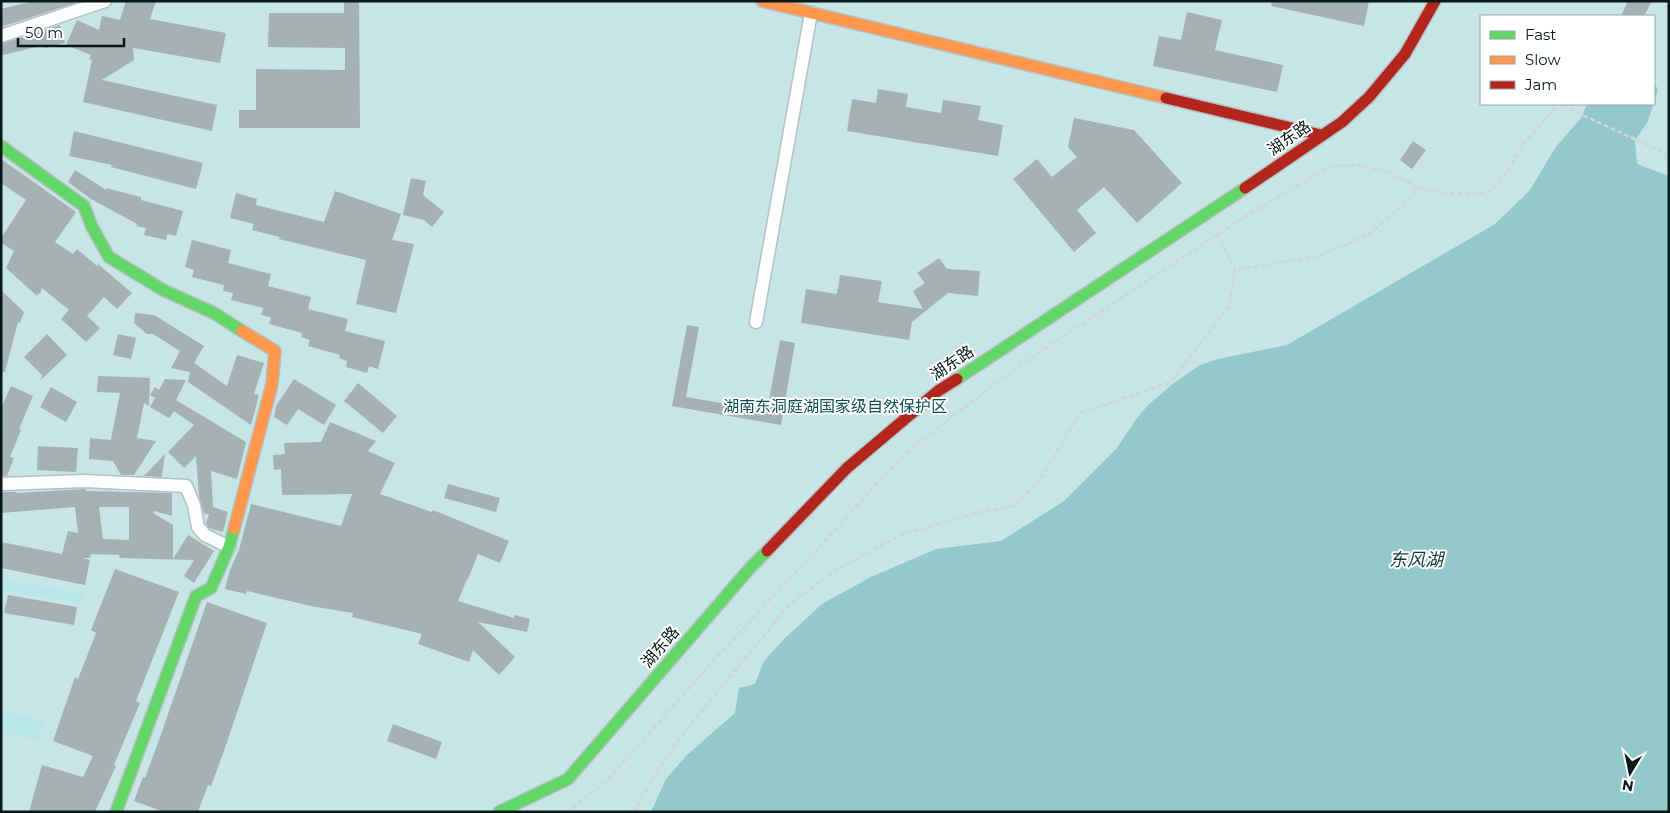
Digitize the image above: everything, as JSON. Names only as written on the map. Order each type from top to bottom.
[{"type":"street","points":[[1,36],[105,1]]},
{"type":"street","points":[[762,1],[1321,136]]},
{"type":"street","name":"湖东路","points":[[498,812],[568,779],[750,568],[847,468],[938,391],[1224,203],[1342,122],[1369,97],[1405,54],[1435,1]]},
{"type":"street","points":[[756,322],[811,13]]},
{"type":"street","points":[[1,146],[84,206],[92,227],[109,257],[163,290],[214,312],[275,351],[270,392],[229,547],[211,588],[196,596],[116,812]]},
{"type":"street","points":[[1,484],[85,481],[186,486],[194,505],[198,526],[205,535],[229,547]]},
{"type":"path","points":[[566,812],[605,783],[716,658],[881,478],[919,442],[1023,363],[1244,216],[1331,166],[1357,165],[1385,171],[1420,188],[1444,193],[1474,194],[1490,191],[1503,179],[1523,145],[1557,105]]},
{"type":"path","points":[[1565,105],[1574,111],[1669,154]]},
{"type":"path","points":[[1235,270],[1320,256],[1370,234],[1420,188]]},
{"type":"path","points":[[634,812],[654,776],[686,730],[790,604],[833,572],[898,536],[976,513],[1013,506],[1040,480],[1080,413],[1171,382],[1229,306],[1235,270],[1217,234]]},
{"type":"green space","name":"湖南东洞庭湖国家级自然保护区","points":[[1,1],[1669,1],[1669,812],[1,812]]},
{"type":"shaded area","points":[[1,580],[85,594],[80,604],[1,590]]},
{"type":"shaded area","points":[[1,711],[45,721],[37,740],[1,732]]},
{"type":"water","points":[[1655,84],[1658,90],[1655,99]]},
{"type":"water","name":"东风湖","points":[[1587,105],[1653,105],[1648,121],[1635,141],[1637,164],[1669,176],[1669,812],[651,812],[666,779],[686,756],[735,713],[739,688],[755,684],[764,661],[785,638],[822,604],[871,577],[936,549],[1001,541],[1064,501],[1116,449],[1148,405],[1174,383],[1200,365],[1218,359],[1287,345],[1495,224],[1530,190],[1555,148],[1581,118]]},
{"type":"building","points":[[34,1],[74,1],[75,3],[1,27],[1,9]]},
{"type":"building","points":[[126,1],[156,1],[150,19],[226,33],[220,63],[133,48],[134,60],[102,80],[217,105],[212,131],[83,102],[92,60],[89,59],[91,55],[66,45],[77,20],[99,30],[102,16],[120,20]]},
{"type":"building","points":[[344,1],[359,1],[360,128],[239,128],[239,110],[256,110],[256,69],[345,70],[345,48],[268,47],[269,13],[344,13]]},
{"type":"building","points":[[1272,1],[1369,1],[1364,26],[1271,6]]},
{"type":"building","points":[[1628,1],[1652,1],[1645,15],[1621,15]]},
{"type":"building","points":[[1187,12],[1222,20],[1215,50],[1283,65],[1277,92],[1153,66],[1159,36],[1181,40]]},
{"type":"building","points":[[60,25],[65,43],[45,48],[44,45],[3,55],[1,44]]},
{"type":"building","points":[[878,89],[908,94],[906,107],[941,113],[943,100],[981,106],[978,120],[1003,125],[998,156],[847,131],[852,99],[876,103]]},
{"type":"building","points":[[1074,118],[1134,130],[1182,183],[1137,223],[1104,187],[1077,210],[1096,233],[1074,252],[1013,179],[1037,159],[1052,177],[1077,157],[1068,147]]},
{"type":"building","points":[[74,131],[203,163],[196,189],[111,167],[112,165],[69,156]]},
{"type":"building","points":[[1413,141],[1426,150],[1412,169],[1400,160]]},
{"type":"building","points":[[1,159],[76,212],[55,242],[73,254],[77,249],[132,293],[117,309],[104,297],[87,316],[100,328],[86,342],[61,319],[69,310],[42,288],[37,296],[6,268],[14,251],[1,243],[1,238],[26,200],[1,183]]},
{"type":"building","points":[[75,170],[106,190],[106,188],[141,197],[141,200],[183,211],[176,236],[167,234],[166,240],[144,235],[146,228],[136,226],[137,224],[91,199],[68,182]]},
{"type":"building","points":[[411,178],[426,181],[423,195],[444,212],[432,227],[424,220],[403,215]]},
{"type":"building","points":[[335,191],[401,214],[392,240],[414,244],[396,313],[356,304],[366,260],[279,239],[280,237],[252,230],[254,224],[230,218],[236,193],[257,199],[256,205],[324,222]]},
{"type":"building","points":[[192,240],[231,250],[228,263],[271,274],[268,286],[311,297],[308,309],[348,319],[345,331],[385,341],[378,369],[369,366],[367,373],[346,367],[347,361],[339,358],[340,355],[308,346],[310,340],[301,337],[302,333],[269,324],[271,317],[261,315],[263,308],[231,300],[233,293],[223,291],[224,285],[192,277],[194,270],[185,267]]},
{"type":"building","points":[[939,258],[947,269],[980,271],[978,296],[948,293],[912,322],[909,340],[801,323],[806,289],[837,294],[840,275],[882,281],[878,302],[923,309],[913,291],[925,283],[917,273]]},
{"type":"building","points":[[1,290],[24,312],[20,323],[18,322],[5,372],[1,372]]},
{"type":"building","points":[[135,313],[154,315],[204,346],[194,363],[227,386],[237,355],[264,363],[254,394],[259,395],[251,425],[188,382],[190,372],[171,368],[180,351],[153,334],[147,334],[134,323]]},
{"type":"building","points":[[687,325],[699,327],[686,397],[767,411],[780,340],[795,343],[781,425],[672,406]]},
{"type":"building","points":[[47,334],[67,355],[41,380],[42,375],[24,357]]},
{"type":"building","points":[[118,334],[136,338],[131,359],[113,355]]},
{"type":"building","points":[[98,376],[150,378],[149,406],[144,403],[137,438],[156,441],[134,475],[121,475],[113,461],[89,459],[90,438],[111,440],[120,393],[97,392]]},
{"type":"building","points":[[165,379],[186,380],[176,400],[246,442],[237,479],[211,471],[213,507],[228,512],[223,532],[209,528],[206,523],[209,514],[204,514],[199,496],[196,456],[184,468],[168,452],[194,425],[174,411],[169,418],[150,407],[155,398],[150,395],[155,387],[159,390]]},
{"type":"building","points":[[294,379],[336,405],[324,425],[298,409],[287,425],[274,417],[276,406]]},
{"type":"building","points":[[358,383],[397,416],[383,433],[344,401]]},
{"type":"building","points":[[11,386],[33,396],[19,429],[21,430],[10,457],[14,458],[7,476],[1,476],[1,408]]},
{"type":"building","points":[[51,387],[77,402],[66,422],[40,407]]},
{"type":"building","points":[[330,422],[376,441],[368,451],[395,463],[380,494],[432,512],[433,510],[509,541],[500,563],[478,554],[458,601],[514,618],[514,615],[530,619],[527,632],[478,622],[515,657],[499,675],[473,650],[469,662],[418,644],[422,634],[352,617],[353,613],[311,606],[247,591],[246,594],[225,589],[230,570],[239,550],[251,504],[341,526],[352,494],[282,495],[281,469],[274,470],[273,455],[285,454],[284,443],[321,442]]},
{"type":"building","points":[[38,446],[78,448],[76,472],[37,470]]},
{"type":"building","points":[[165,454],[162,477],[144,476]]},
{"type":"building","points":[[448,484],[500,498],[496,512],[444,498]]},
{"type":"building","points":[[85,489],[86,491],[172,493],[172,516],[154,511],[153,513],[173,525],[173,559],[188,535],[214,551],[194,583],[184,576],[194,560],[119,558],[120,555],[91,554],[90,558],[83,558],[90,560],[85,585],[1,568],[1,542],[62,554],[68,531],[78,533],[75,507],[1,513],[1,492],[17,493]],"holes":[[[99,507],[129,507],[129,540],[103,539]]]},
{"type":"building","points":[[115,569],[179,592],[136,701],[140,703],[114,765],[116,766],[95,812],[29,812],[42,765],[83,777],[93,756],[53,741],[75,677],[78,679],[96,633],[91,630]]},
{"type":"building","points":[[8,595],[77,607],[74,625],[4,613]]},
{"type":"building","points":[[207,602],[267,623],[224,751],[211,786],[208,785],[198,812],[164,812],[134,801],[159,740]]},
{"type":"building","points":[[393,724],[442,742],[436,759],[387,741]]},
{"type":"traffic: fast","points":[[1,146],[84,206],[92,227],[109,257],[163,290],[214,313],[242,331]]},
{"type":"traffic: fast","points":[[957,379],[1245,188]]},
{"type":"traffic: fast","points":[[116,812],[196,596],[211,588],[229,547],[234,529]]},
{"type":"traffic: fast","points":[[499,812],[568,779],[750,568],[767,551]]},
{"type":"traffic: slow","points":[[762,1],[1166,98]]},
{"type":"traffic: slow","points":[[234,529],[272,384],[275,351],[242,331]]},
{"type":"traffic: jam","points":[[1245,188],[1342,122],[1369,97],[1405,54],[1435,1]]},
{"type":"traffic: jam","points":[[1166,98],[1321,135]]},
{"type":"traffic: jam","points":[[767,551],[847,468],[938,391],[957,379]]}]
